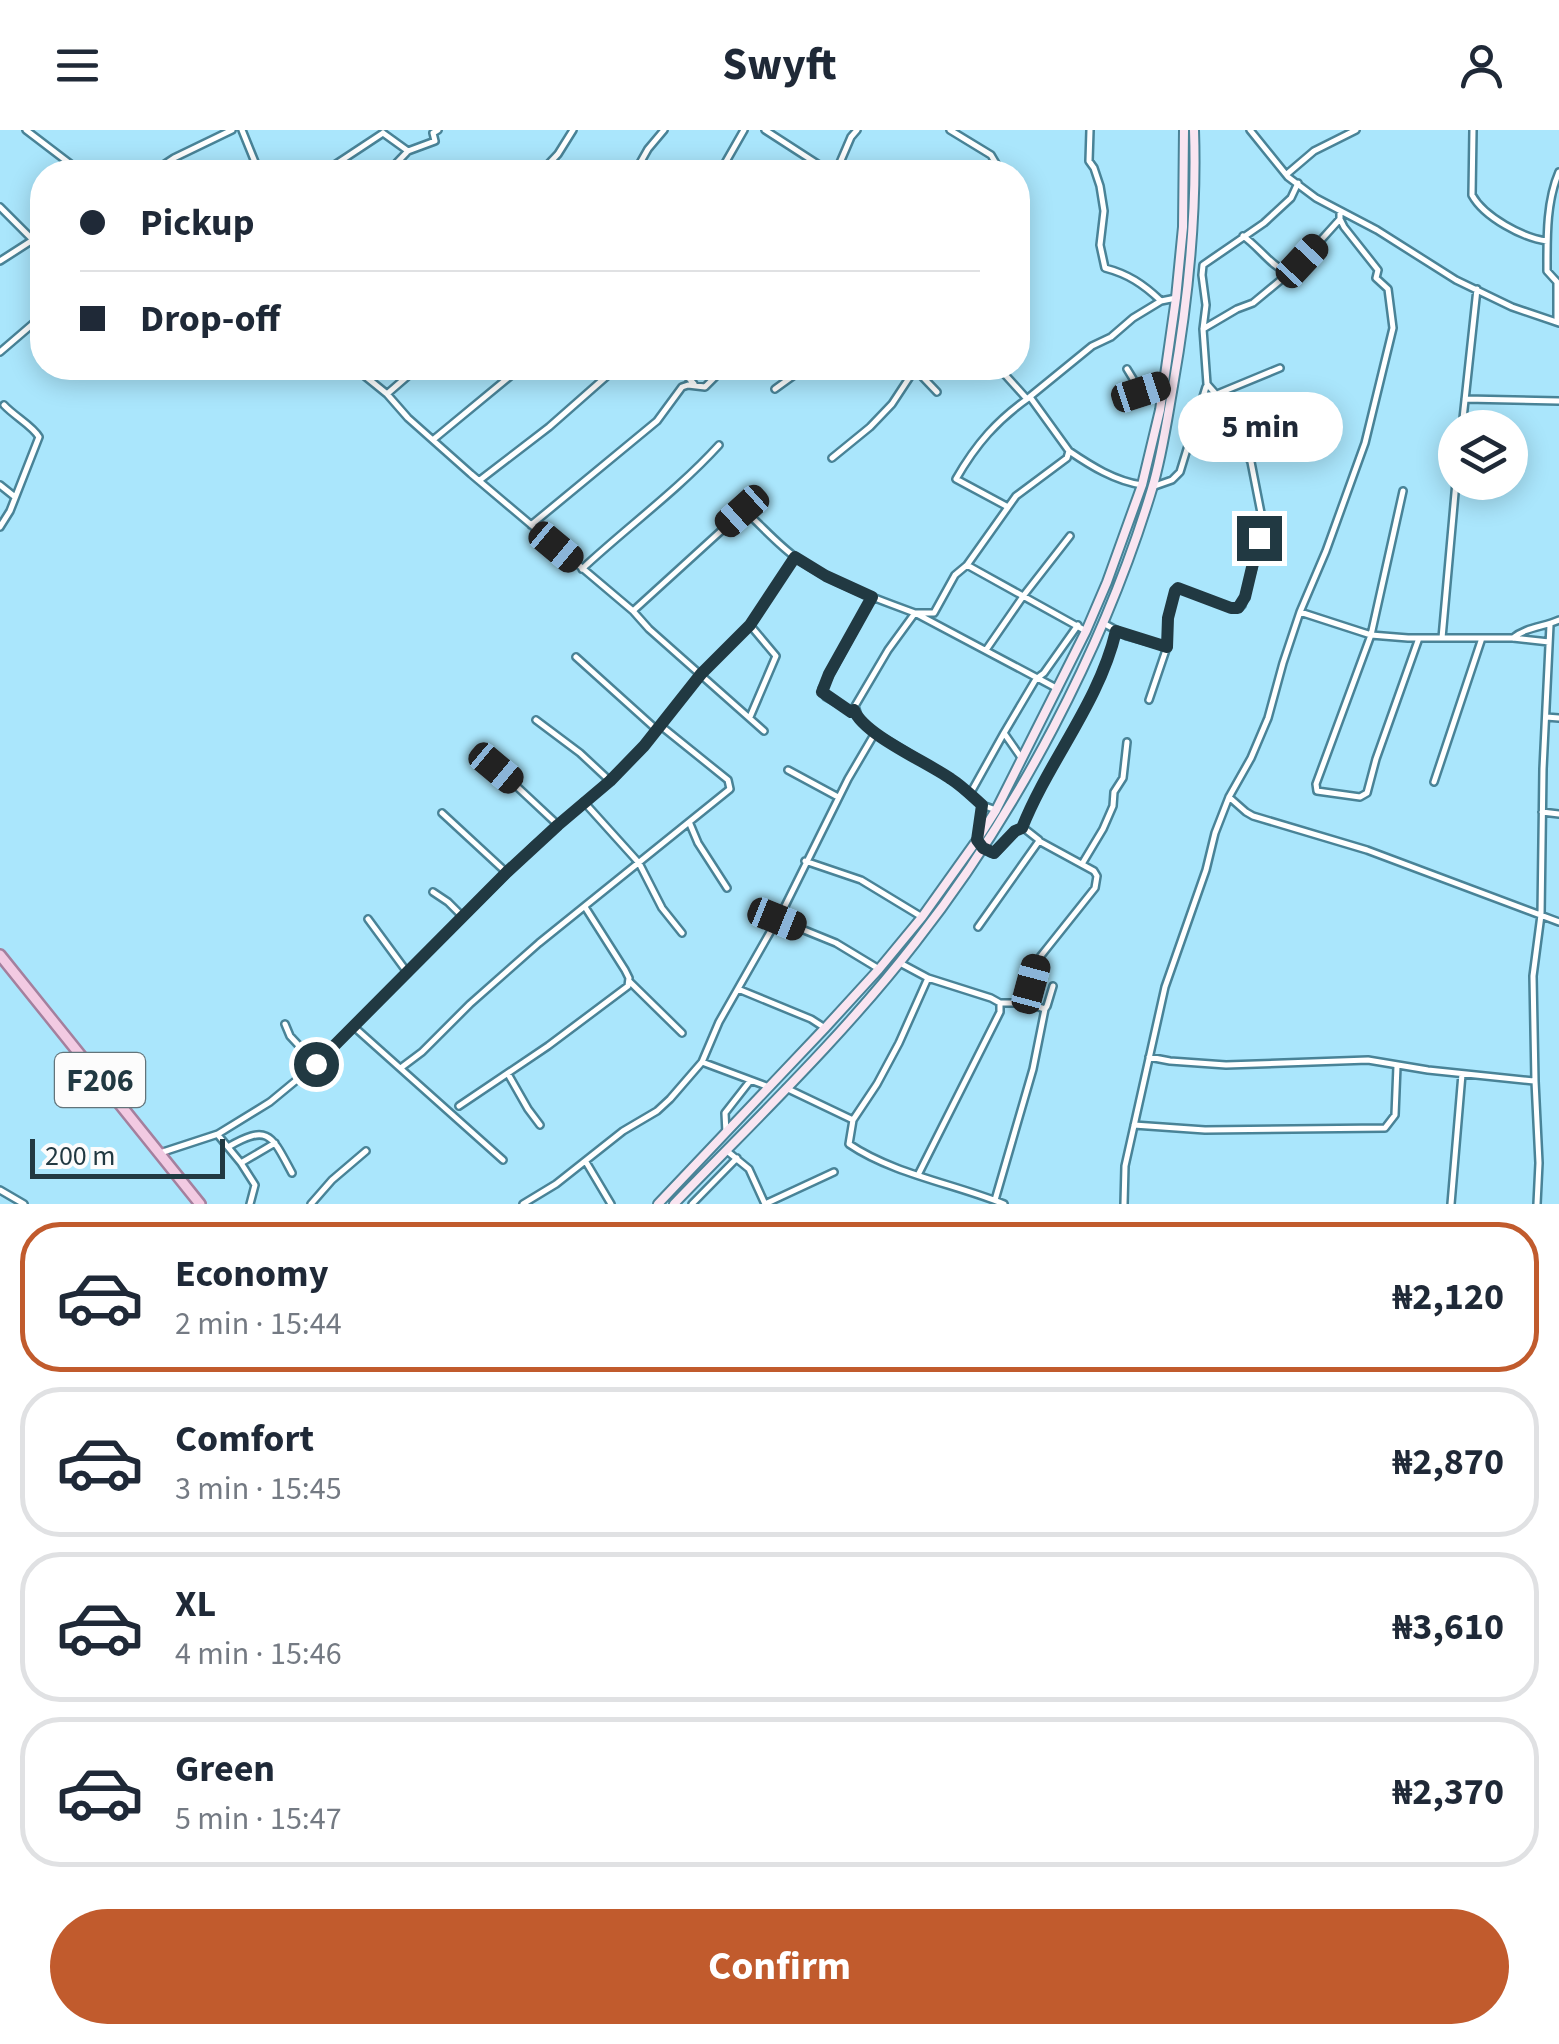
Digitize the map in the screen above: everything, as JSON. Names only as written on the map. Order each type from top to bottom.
[{"type":"main road","points":[[658,1204],[826,1028],[980,844],[1058,689],[1147,486],[1176,298],[1183,227],[1184,130]]},
{"type":"main road","points":[[682,1203],[917,941],[1038,755],[1103,623],[1166,428],[1187,306],[1194,210],[1194,130]]},
{"type":"main road","name":"F206","points":[[0,955],[199,1204]]},
{"type":"street","points":[[26,130],[65,160]]},
{"type":"street","points":[[171,160],[230,130]]},
{"type":"street","points":[[242,130],[254,160]]},
{"type":"street","points":[[399,160],[408,151],[435,140],[433,133],[438,130]]},
{"type":"street","points":[[552,160],[573,130]]},
{"type":"street","points":[[641,160],[664,130]]},
{"type":"street","points":[[727,160],[744,130]]},
{"type":"street","points":[[766,130],[814,160]]},
{"type":"street","points":[[839,160],[857,130]]},
{"type":"street","points":[[950,130],[994,160]]},
{"type":"street","points":[[1090,130],[1089,161],[1100,186],[1104,212],[1100,245],[1105,268],[1143,284],[1161,301]]},
{"type":"street","points":[[1250,130],[1287,175],[1340,215],[1377,230],[1456,280],[1512,307],[1558,323],[1558,282],[1547,271],[1547,241],[1553,186],[1559,172]]},
{"type":"street","points":[[1287,175],[1314,152],[1356,130]]},
{"type":"street","points":[[1473,130],[1472,195],[1476,203],[1484,212],[1532,239],[1547,241]]},
{"type":"street","points":[[341,160],[382,131],[408,151]]},
{"type":"street","points":[[1030,397],[1068,451],[1110,476],[1147,486],[1172,480],[1180,472],[1207,384],[1203,265],[1264,223],[1291,198],[1298,183]]},
{"type":"street","points":[[0,207],[30,237]]},
{"type":"street","points":[[1203,329],[1253,303],[1296,269],[1340,215]]},
{"type":"street","points":[[1124,1204],[1125,1166],[1166,987],[1215,833],[1268,718],[1300,612],[1365,443],[1393,328],[1388,289],[1376,278],[1378,270],[1340,215]]},
{"type":"street","points":[[1243,236],[1288,273]]},
{"type":"street","points":[[0,260],[30,242]]},
{"type":"street","points":[[1464,410],[1477,289]]},
{"type":"street","points":[[1008,507],[956,479],[976,444],[1092,346],[1161,301],[1176,298]]},
{"type":"street","points":[[0,352],[30,326]]},
{"type":"street","points":[[1217,394],[1280,368]]},
{"type":"street","points":[[1128,369],[1141,392]]},
{"type":"street","points":[[370,380],[764,731]]},
{"type":"street","points":[[387,394],[403,380]]},
{"type":"street","points":[[434,439],[505,380]]},
{"type":"street","points":[[480,480],[602,380]]},
{"type":"street","points":[[691,380],[696,386]]},
{"type":"street","points":[[530,526],[657,421],[682,388],[703,388],[713,380]]},
{"type":"street","points":[[774,389],[787,380]]},
{"type":"street","points":[[832,458],[880,417],[908,380]]},
{"type":"street","points":[[926,380],[937,392]]},
{"type":"street","points":[[1010,380],[1027,399],[1030,397]]},
{"type":"street","points":[[1128,403],[1141,392],[1165,384]]},
{"type":"street","points":[[1149,700],[1167,647],[1168,618],[1176,589],[1238,608],[1245,597],[1259,538],[1262,518],[1253,470],[1222,401],[1207,384]]},
{"type":"street","points":[[1465,399],[1559,401]]},
{"type":"street","points":[[0,527],[39,437],[4,405]]},
{"type":"street","points":[[582,568],[688,478],[719,445]]},
{"type":"street","points":[[914,614],[934,613],[955,575],[967,565],[1008,507],[1026,488],[1067,458],[1068,451]]},
{"type":"street","points":[[0,485],[16,497]]},
{"type":"street","points":[[1403,491],[1371,634],[1316,784],[1320,792],[1360,797],[1367,793],[1420,638]]},
{"type":"street","points":[[1442,638],[1454,500]]},
{"type":"street","points":[[632,610],[742,511],[795,557],[826,576],[914,614],[1058,689]]},
{"type":"street","points":[[986,651],[1070,536]]},
{"type":"street","points":[[160,1153],[218,1134],[270,1102],[316,1064],[507,872],[610,781],[701,674],[750,625],[795,557]]},
{"type":"street","points":[[967,565],[1082,628],[1036,679],[970,794]]},
{"type":"street","points":[[854,710],[851,712],[826,696],[822,689],[872,597]]},
{"type":"street","points":[[1300,612],[1371,634],[1550,642]]},
{"type":"street","points":[[854,710],[914,614]]},
{"type":"street","points":[[1514,638],[1520,632],[1559,620]]},
{"type":"street","points":[[1103,623],[1167,647]]},
{"type":"street","points":[[749,718],[776,656],[750,625]]},
{"type":"street","points":[[1537,1204],[1533,976],[1541,914],[1550,625]]},
{"type":"street","points":[[982,805],[980,844],[996,852],[1022,828],[1102,678],[1116,631]]},
{"type":"street","points":[[1434,782],[1482,638]]},
{"type":"street","points":[[402,1067],[560,926],[730,789],[730,783],[576,657]]},
{"type":"street","points":[[1546,682],[1559,682]]},
{"type":"street","points":[[854,710],[859,720],[875,733],[954,780],[982,805],[996,810]]},
{"type":"street","points":[[1546,717],[1559,718]]},
{"type":"street","points":[[536,720],[610,781]]},
{"type":"street","points":[[522,1204],[534,1201],[670,1100],[702,1062],[719,1022],[875,733]]},
{"type":"street","points":[[1004,733],[1022,759]]},
{"type":"street","points":[[1082,864],[1113,806],[1114,792],[1123,778],[1128,742]]},
{"type":"street","points":[[496,768],[558,825]]},
{"type":"street","points":[[788,770],[838,797]]},
{"type":"street","points":[[1229,798],[1253,816],[1367,850],[1559,922]]},
{"type":"street","points":[[584,802],[639,863],[662,908],[682,933]]},
{"type":"street","points":[[1542,812],[1559,814]]},
{"type":"street","points":[[442,813],[507,872]]},
{"type":"street","points":[[690,824],[727,888]]},
{"type":"street","points":[[1022,828],[1097,876],[1095,888],[1040,957],[1026,1003]]},
{"type":"street","points":[[978,928],[1039,841]]},
{"type":"street","points":[[805,861],[860,880],[922,917]]},
{"type":"street","points":[[433,892],[462,917]]},
{"type":"street","points":[[585,908],[626,970],[629,981],[682,1034]]},
{"type":"street","points":[[368,919],[407,972]]},
{"type":"street","points":[[777,919],[836,943],[879,968]]},
{"type":"street","points":[[898,962],[928,978],[1000,1003],[1026,1003],[1044,1009]]},
{"type":"street","points":[[928,978],[898,1043],[853,1120],[850,1144],[918,1175],[1004,1204]]},
{"type":"street","points":[[459,1106],[628,986],[629,981]]},
{"type":"street","points":[[995,1200],[1053,986]]},
{"type":"street","points":[[738,989],[826,1028]]},
{"type":"street","points":[[918,1175],[999,1014],[1000,1003]]},
{"type":"street","points":[[284,1024],[316,1064]]},
{"type":"street","points":[[353,1026],[503,1160]]},
{"type":"street","points":[[1150,1057],[1226,1065],[1368,1060],[1534,1081]]},
{"type":"street","points":[[702,1062],[769,1087]]},
{"type":"street","points":[[1134,1125],[1205,1130],[1385,1128],[1395,1114],[1397,1066]]},
{"type":"street","points":[[508,1074],[540,1126]]},
{"type":"street","points":[[1451,1204],[1462,1074]]},
{"type":"street","points":[[726,1133],[725,1113],[750,1081]]},
{"type":"street","points":[[786,1088],[853,1120]]},
{"type":"street","points":[[218,1134],[254,1185],[250,1204]]},
{"type":"street","points":[[228,1147],[250,1134],[268,1137],[292,1172]]},
{"type":"street","points":[[242,1163],[275,1143]]},
{"type":"street","points":[[726,1150],[748,1169],[765,1204],[834,1172]]},
{"type":"street","points":[[311,1204],[366,1151]]},
{"type":"street","points":[[682,1203],[737,1158]]},
{"type":"street","points":[[586,1162],[611,1204]]},
{"type":"street","points":[[0,1190],[24,1204]]},
{"type":"route","points":[[316,1064],[507,872],[644,746],[701,674],[750,625],[795,557],[872,597],[822,692],[851,712],[854,710],[859,720],[875,733],[954,780],[982,805],[977,840],[994,853],[1022,828],[1102,678],[1116,631],[1167,647],[1168,618],[1178,588],[1238,608],[1245,597],[1259,538]]}]
